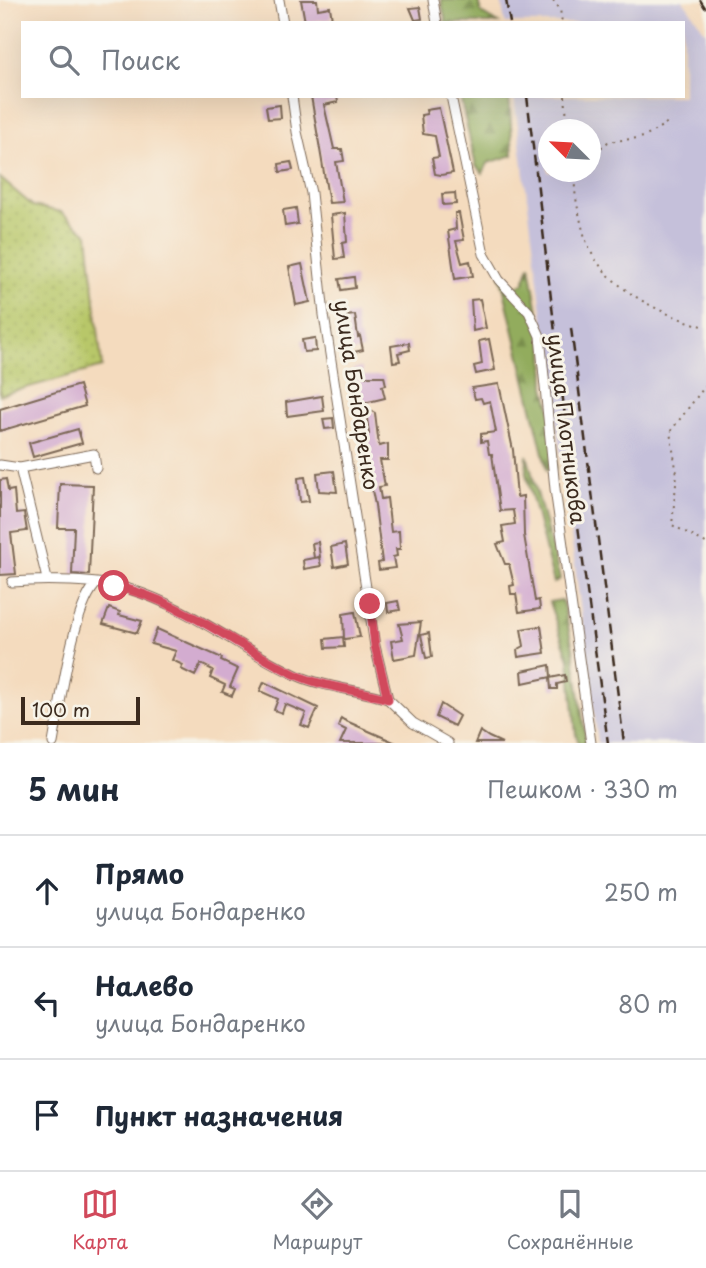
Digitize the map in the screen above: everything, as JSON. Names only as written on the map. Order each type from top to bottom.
[{"type":"street","points":[[279,0],[283,21]]},
{"type":"street","points":[[433,0],[437,21]]},
{"type":"street","name":"улица Бондаренко","points":[[292,98],[297,132],[312,193],[324,314],[375,646],[388,699]]},
{"type":"street","name":"улица Плотникова","points":[[451,98],[484,254],[499,279],[529,312],[540,336],[555,489],[591,743]]},
{"type":"street","points":[[0,465],[19,468],[94,454],[96,468]]},
{"type":"street","points":[[19,468],[47,579]]},
{"type":"street","points":[[12,582],[47,579],[114,586],[139,593],[321,685],[354,688],[388,699],[413,723],[448,743]]},
{"type":"street","points":[[54,743],[78,623],[85,597],[95,585]]},
{"type":"path","points":[[553,0],[560,9],[562,21]]},
{"type":"path","points":[[565,98],[567,119]]},
{"type":"path","points":[[601,147],[608,142],[645,137],[668,122]]},
{"type":"path","points":[[575,182],[576,201],[584,236],[596,261],[623,286],[654,307],[679,320],[706,327]]},
{"type":"path","points":[[706,385],[670,432],[677,474],[672,525],[706,543]]},
{"type":"shaded area","points":[[501,0],[683,0],[706,33],[706,743],[598,743],[514,98],[685,98],[685,21],[505,21]]},
{"type":"green space","points":[[441,0],[478,0],[481,13],[495,21],[446,21]]},
{"type":"green space","points":[[460,98],[509,98],[513,155],[488,163],[483,173],[476,166]]},
{"type":"green space","points":[[0,178],[33,206],[61,212],[88,234],[102,367],[0,395]]},
{"type":"green space","points":[[530,265],[544,348],[545,387],[555,427],[556,468],[547,470],[500,274],[506,274],[513,288],[524,283]]},
{"type":"green space","points":[[527,455],[560,579],[554,583],[526,474]]},
{"type":"green space","points":[[562,600],[573,648],[586,743],[579,743],[576,735],[569,659],[549,602]]},
{"type":"building","points":[[301,0],[317,0],[318,9],[330,7],[332,19],[305,21]]},
{"type":"building","points":[[420,7],[422,19],[415,20],[410,8]]},
{"type":"building","points":[[311,98],[337,98],[338,102],[324,105],[334,149],[342,149],[344,161],[336,162],[343,202],[329,203]]},
{"type":"building","points":[[280,105],[281,118],[268,119],[266,107]]},
{"type":"building","points":[[439,108],[453,173],[441,175],[435,174],[432,158],[439,157],[435,136],[423,134],[421,115],[427,114],[426,110]]},
{"type":"building","points":[[291,162],[293,170],[280,172],[279,164]]},
{"type":"building","points":[[455,193],[456,204],[443,205],[442,194]]},
{"type":"building","points":[[296,208],[298,224],[285,226],[283,210]]},
{"type":"building","points":[[345,213],[347,242],[342,243],[344,258],[335,259],[331,215]]},
{"type":"building","points":[[455,213],[459,213],[464,240],[456,241],[462,263],[470,261],[473,276],[455,279],[448,231],[456,229]]},
{"type":"building","points":[[302,264],[310,302],[296,305],[289,267]]},
{"type":"building","points":[[354,277],[355,288],[341,290],[339,279]]},
{"type":"building","points":[[480,299],[486,328],[473,331],[471,300]]},
{"type":"building","points":[[355,315],[363,350],[350,353],[345,316]]},
{"type":"building","points":[[315,338],[316,351],[304,352],[302,340]]},
{"type":"building","points":[[489,339],[495,370],[476,374],[474,366],[482,364],[479,341]]},
{"type":"building","points":[[409,343],[410,350],[398,353],[400,361],[393,362],[391,346]]},
{"type":"building","points":[[362,368],[363,376],[384,376],[386,385],[382,386],[385,398],[360,404],[353,369]]},
{"type":"building","points":[[499,384],[513,450],[517,497],[523,496],[524,535],[535,601],[539,600],[540,609],[519,612],[516,594],[511,594],[510,586],[514,585],[509,564],[505,564],[497,544],[505,542],[502,526],[515,524],[513,510],[500,511],[492,454],[489,454],[487,441],[481,442],[481,434],[496,432],[490,401],[483,403],[481,398],[475,399],[472,388]]},
{"type":"building","points":[[79,385],[85,406],[0,431],[0,409]]},
{"type":"building","points":[[322,396],[324,411],[287,416],[286,402]]},
{"type":"building","points":[[366,411],[375,413],[379,446],[388,444],[388,460],[380,460],[385,486],[379,487],[381,499],[387,498],[391,532],[399,531],[400,549],[396,549],[397,556],[393,557],[395,568],[379,570],[378,563],[382,562],[375,505],[361,436],[369,434]]},
{"type":"building","points":[[333,418],[334,428],[325,429],[323,419]]},
{"type":"building","points":[[78,429],[82,443],[33,457],[29,443]]},
{"type":"building","points":[[334,471],[337,492],[319,491],[317,473]]},
{"type":"building","points":[[305,477],[309,501],[300,502],[298,478]]},
{"type":"building","points":[[6,479],[8,491],[14,490],[16,514],[24,513],[27,531],[11,533],[16,574],[0,575],[0,480]]},
{"type":"building","points":[[60,484],[93,485],[89,575],[72,574],[74,528],[58,528]]},
{"type":"building","points":[[318,542],[320,557],[314,558],[312,543]]},
{"type":"building","points":[[345,544],[348,564],[334,567],[331,547]]},
{"type":"building","points":[[319,557],[321,566],[304,569],[303,560]]},
{"type":"building","points":[[398,601],[400,610],[388,612],[387,603]]},
{"type":"building","points":[[109,608],[120,612],[119,615],[142,621],[137,633],[103,624]]},
{"type":"building","points":[[355,612],[360,637],[344,639],[343,614]]},
{"type":"building","points":[[421,622],[416,655],[394,659],[391,641],[403,639],[399,624]]},
{"type":"building","points":[[541,626],[545,653],[518,657],[517,650],[524,646],[521,629]]},
{"type":"building","points":[[157,629],[222,658],[221,661],[238,669],[230,687],[235,689],[232,696],[222,692],[225,685],[210,678],[213,670],[201,664],[195,676],[181,669],[183,665],[172,660],[176,651],[151,644]]},
{"type":"building","points":[[429,633],[432,657],[426,658],[421,635]]},
{"type":"building","points":[[343,637],[344,647],[326,648],[325,639]]},
{"type":"building","points":[[550,665],[551,677],[523,683],[522,671]]},
{"type":"building","points":[[565,675],[566,682],[557,684],[557,689],[551,689],[550,678]]},
{"type":"building","points":[[264,682],[318,708],[309,728],[301,725],[306,713],[285,704],[282,713],[274,710],[278,699],[260,691]]},
{"type":"building","points":[[441,704],[459,716],[454,726],[436,717]]},
{"type":"building","points":[[341,718],[396,743],[340,743],[346,730],[338,726]]},
{"type":"building","points":[[480,731],[489,737],[502,743],[475,743]]},
{"type":"railway","points":[[506,0],[510,21]]},
{"type":"railway","points":[[700,0],[706,9]]},
{"type":"railway","points":[[527,98],[578,526],[608,743]]},
{"type":"railway","points":[[571,328],[624,743]]},
{"type":"route","points":[[114,586],[130,589],[157,601],[321,685],[354,688],[388,699],[375,646],[370,604]]}]
